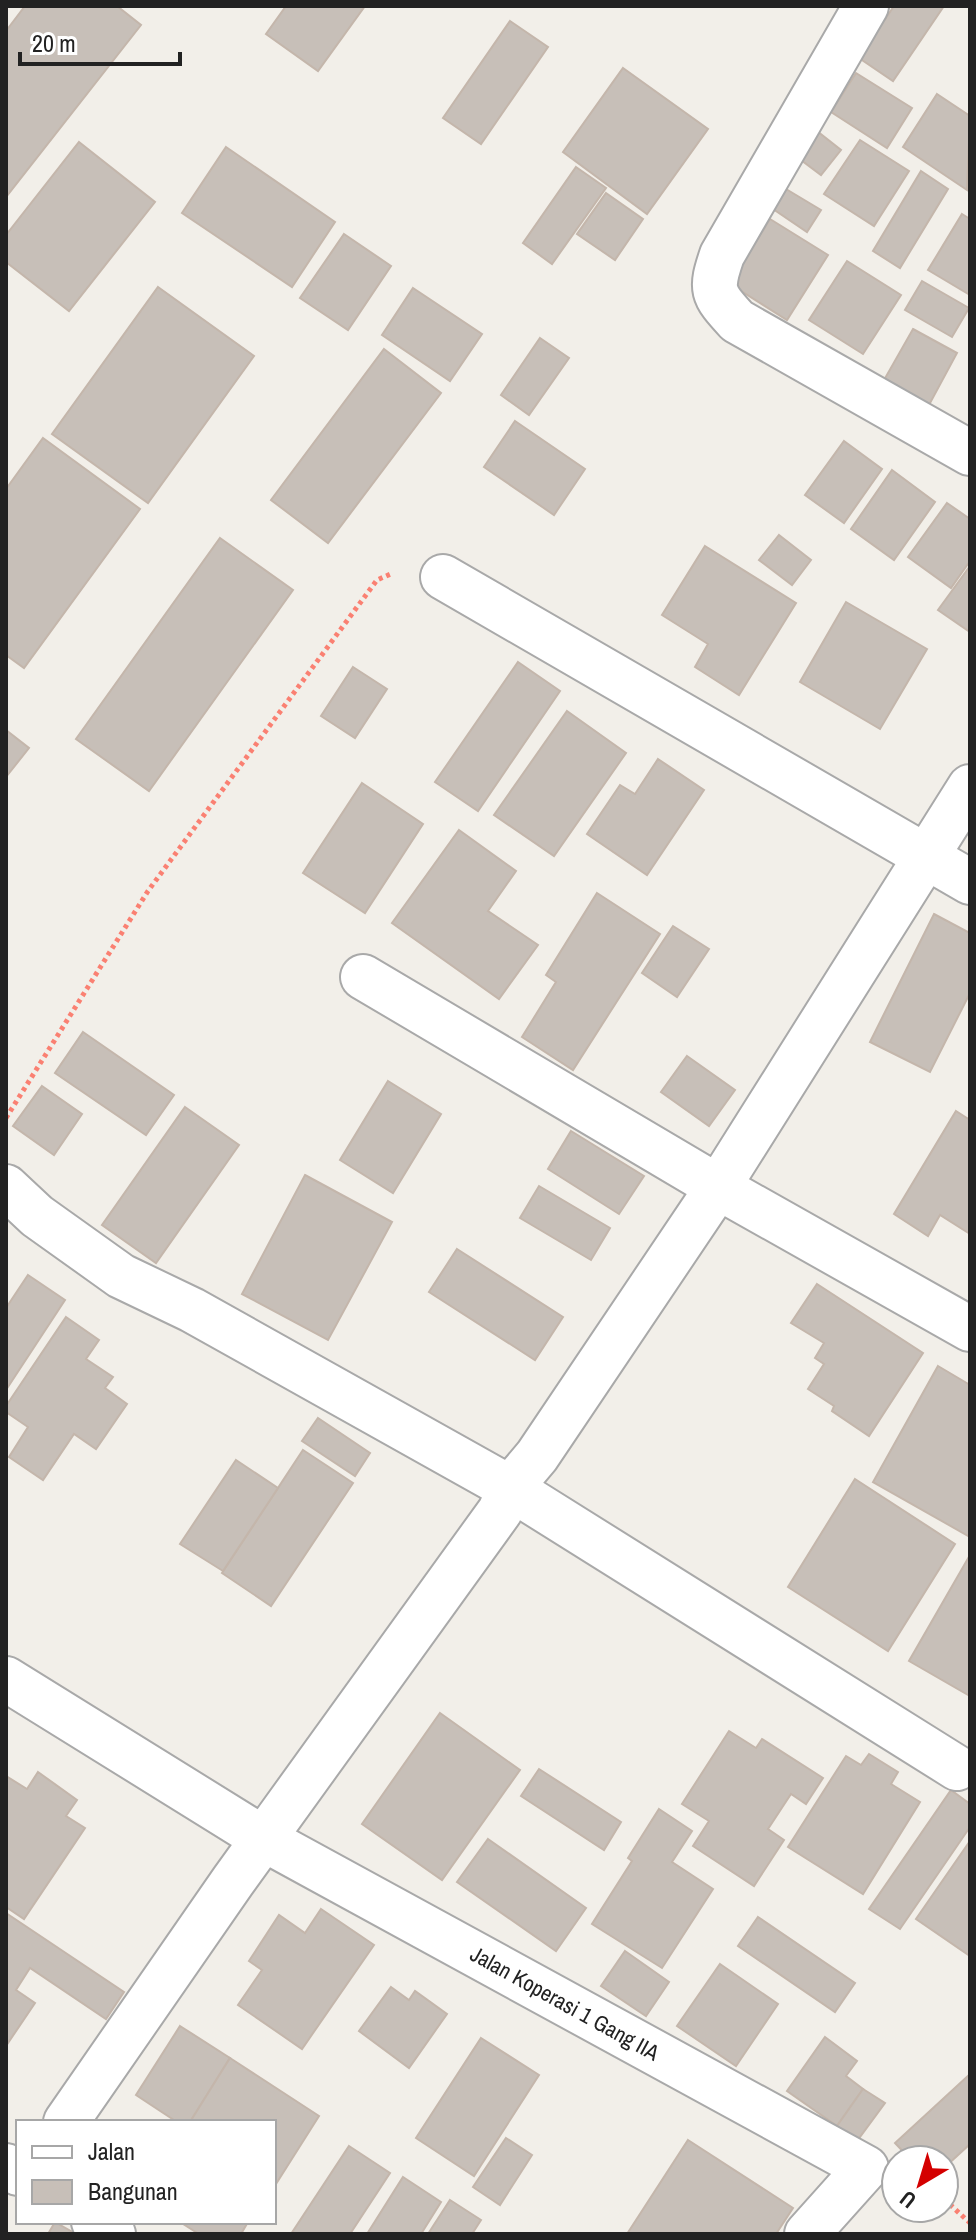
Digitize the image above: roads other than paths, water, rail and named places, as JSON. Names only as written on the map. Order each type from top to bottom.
[{"type":"street","points":[[866,6],[722,255],[712,284],[718,300],[737,321],[970,453]]},
{"type":"street","points":[[443,577],[970,882]]},
{"type":"street","points":[[67,2120],[264,1839],[500,1511],[510,1488],[537,1456],[718,1187],[970,787]]},
{"type":"street","points":[[363,977],[718,1187],[970,1329]]},
{"type":"street","points":[[6,1187],[37,1216],[121,1276],[192,1310],[510,1488],[957,1768]]},
{"type":"street","name":"Jalan Koperasi 1 Gang IIA","points":[[6,1679],[264,1839],[866,2168],[807,2234]]}]
